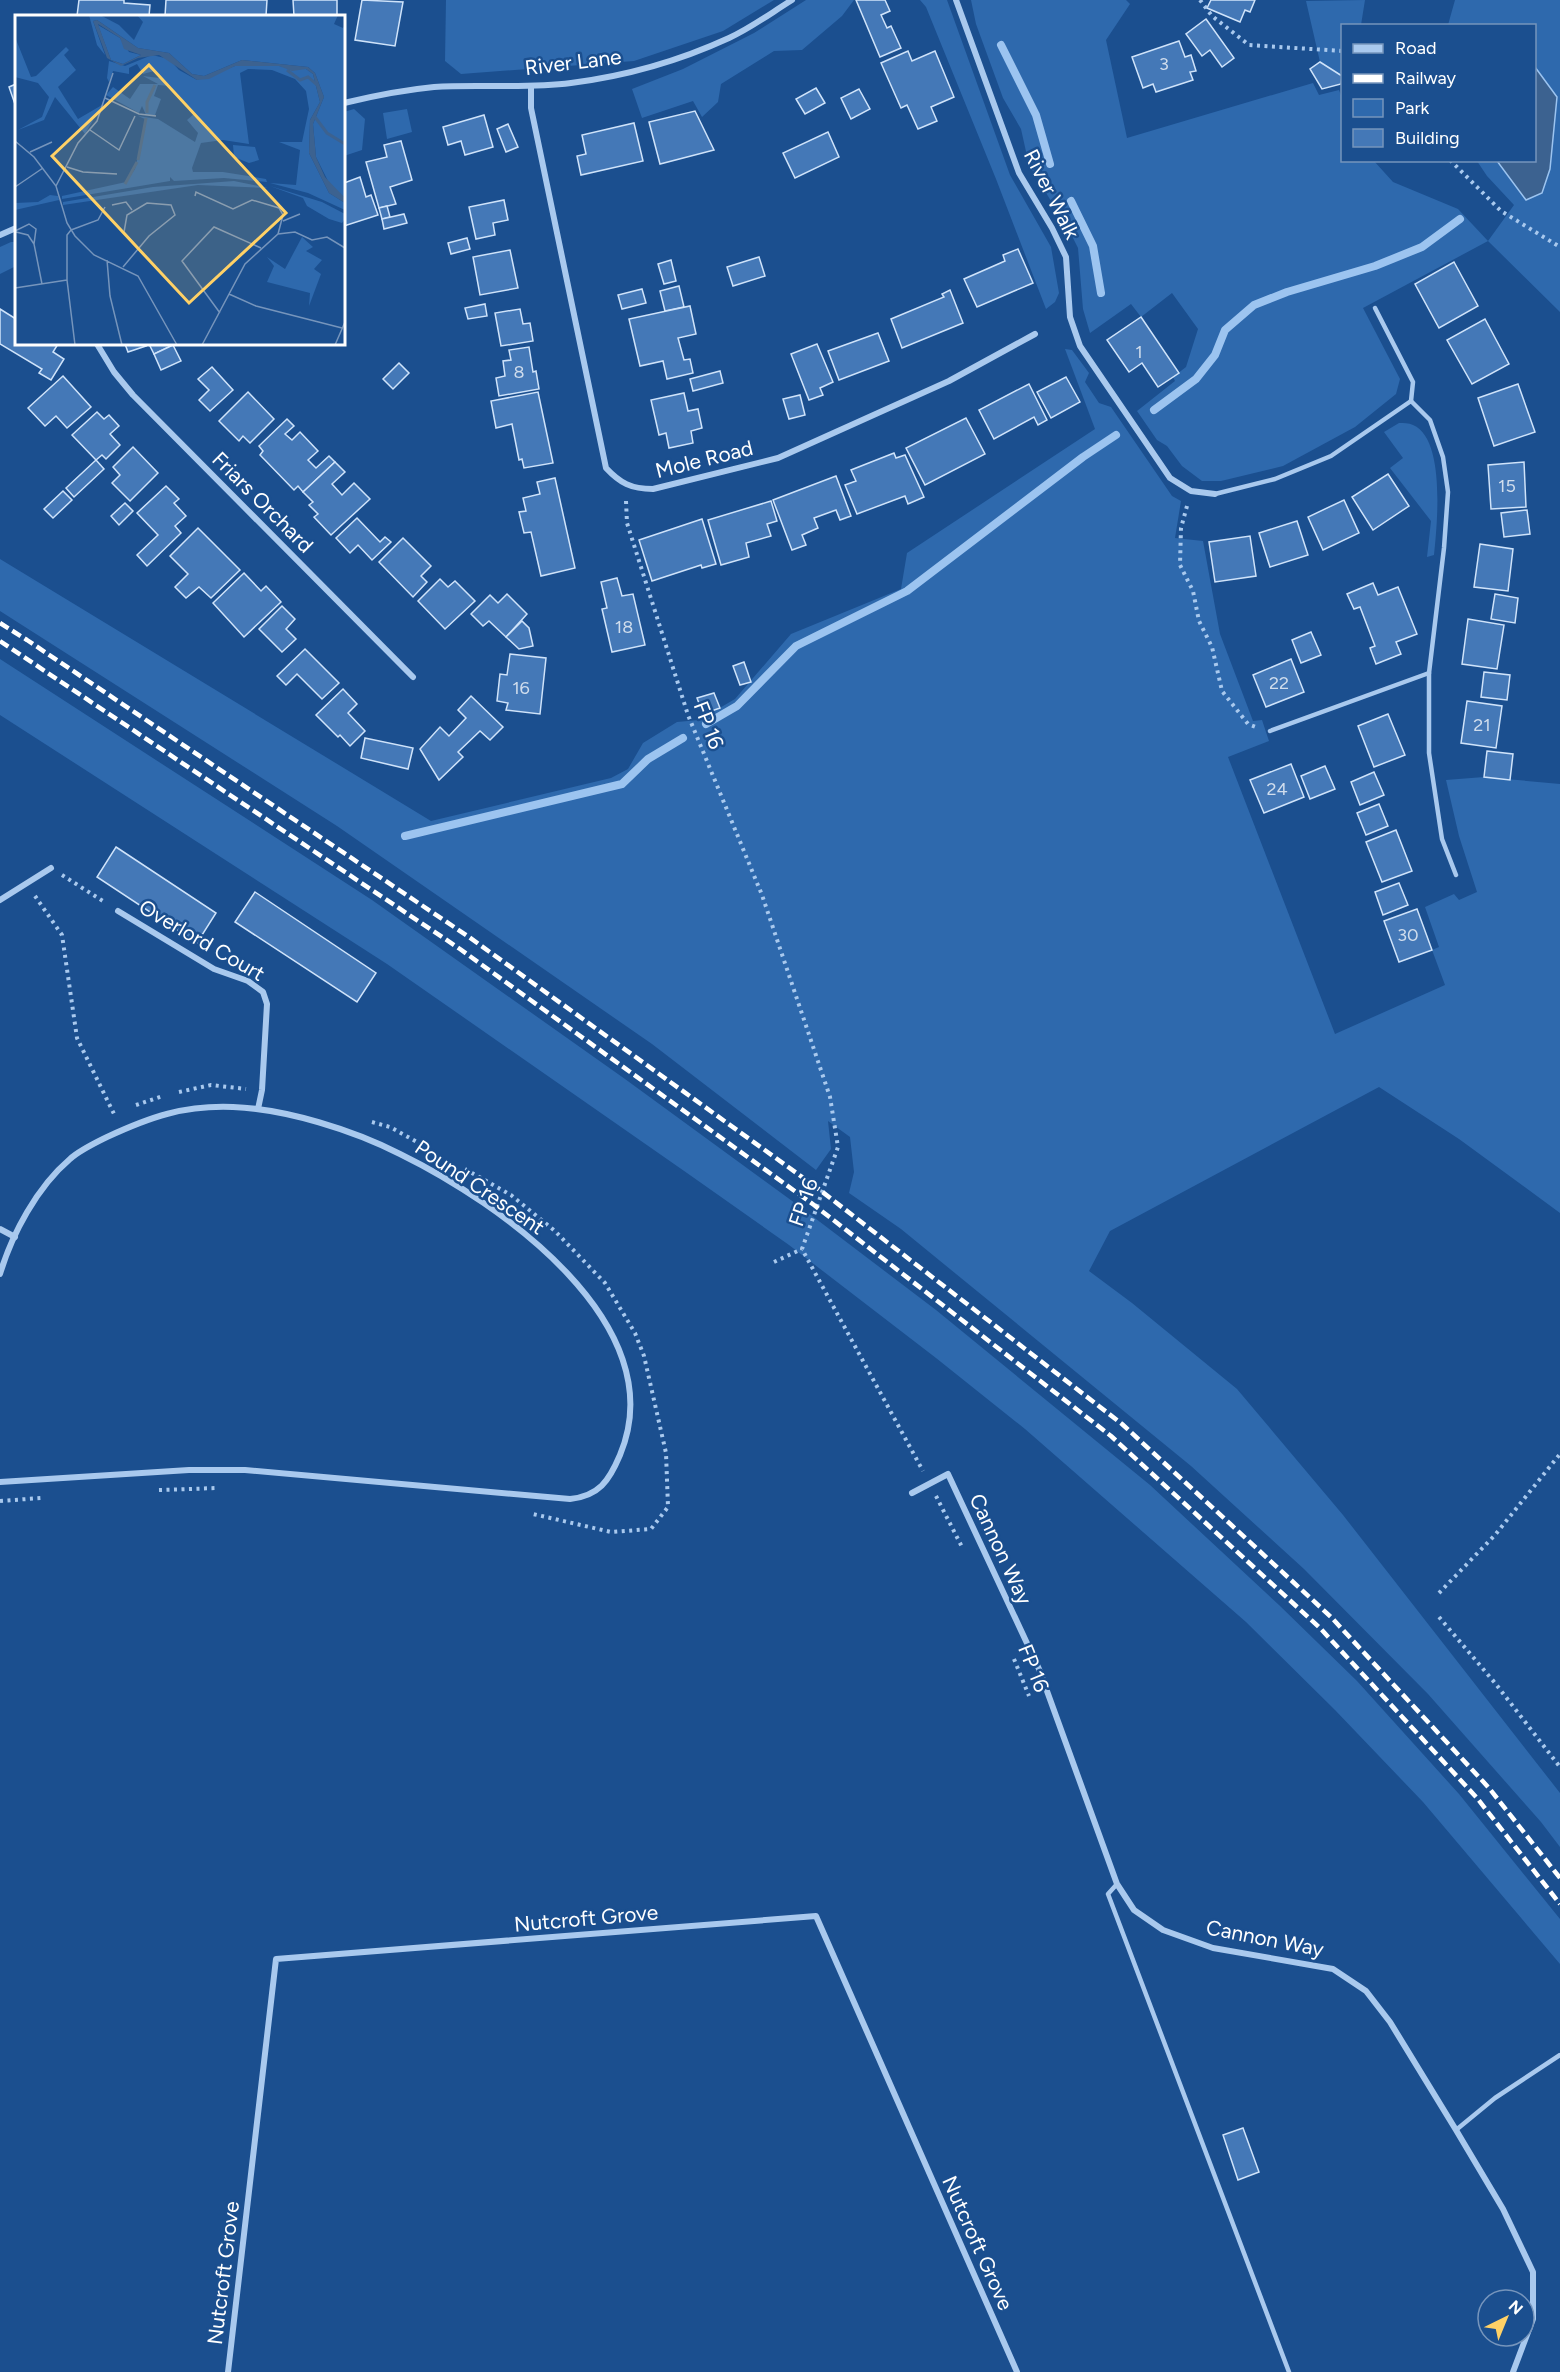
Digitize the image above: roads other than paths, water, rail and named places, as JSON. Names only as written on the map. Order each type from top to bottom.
[{"type":"street","name":"River Lane","points":[[345,103],[379,94],[434,87],[531,86],[582,81],[662,65],[730,38],[792,0]]},
{"type":"street","name":"River Walk","points":[[956,0],[1019,173],[1066,257],[1070,317],[1080,346],[1170,478],[1191,490],[1215,494]]},
{"type":"street","name":"Mole Road","points":[[531,86],[531,108],[606,468],[626,486],[653,489],[778,458],[949,381],[1035,334]]},
{"type":"street","points":[[0,235],[15,228]]},
{"type":"street","name":"Friars Orchard","points":[[98,345],[114,372],[133,395],[414,677]]},
{"type":"street","points":[[0,900],[51,868]]},
{"type":"street","name":"Overlord Court","points":[[118,911],[214,969],[248,981],[263,992],[267,1004],[262,1090],[258,1109]]},
{"type":"street","name":"Pound Crescent","points":[[0,1274],[15,1237],[49,1182],[70,1158],[147,1119],[175,1111],[232,1107],[258,1109],[300,1119],[398,1153],[436,1173],[517,1226],[576,1281],[598,1310],[616,1343],[627,1377],[630,1404],[629,1428],[614,1469],[600,1488],[586,1498],[570,1499],[245,1470],[189,1470],[0,1482]]},
{"type":"street","points":[[0,1228],[15,1237]]},
{"type":"street","name":"Cannon Way","points":[[912,1493],[948,1474],[1039,1670],[1117,1884],[1134,1910],[1163,1930],[1213,1948],[1333,1969],[1366,1991],[1390,2022],[1503,2209],[1533,2272],[1533,2319],[1513,2372]]},
{"type":"street","name":"Nutcroft Grove","points":[[228,2372],[276,1959],[816,1916],[1017,2372]]},
{"type":"lane","points":[[1215,494],[1275,480],[1331,456],[1411,401],[1413,381],[1376,308]]},
{"type":"lane","points":[[1411,401],[1430,420],[1443,457],[1448,492],[1444,548],[1428,673],[1429,753],[1442,839],[1456,875]]},
{"type":"lane","points":[[1270,731],[1428,673]]},
{"type":"lane","points":[[1117,1884],[1108,1894],[1288,2372]]},
{"type":"lane","points":[[1456,2130],[1496,2098],[1560,2055]]},
{"type":"waterway","points":[[1001,45],[1036,115],[1050,164]]},
{"type":"waterway","points":[[1071,201],[1093,246],[1101,293]]},
{"type":"waterway","points":[[1154,410],[1196,379],[1215,355],[1225,330],[1254,305],[1287,292],[1375,266],[1422,247],[1460,219]]},
{"type":"waterway","points":[[706,724],[737,706],[796,646],[907,591],[1083,457],[1116,435]]},
{"type":"waterway","points":[[405,836],[622,784],[648,759],[683,738]]},
{"type":"railway","points":[[0,623],[469,937],[816,1187],[1122,1424],[1331,1617],[1489,1788],[1560,1878]]},
{"type":"railway","points":[[0,641],[460,949],[814,1205],[1111,1436],[1320,1628],[1477,1798],[1560,1904]]}]
